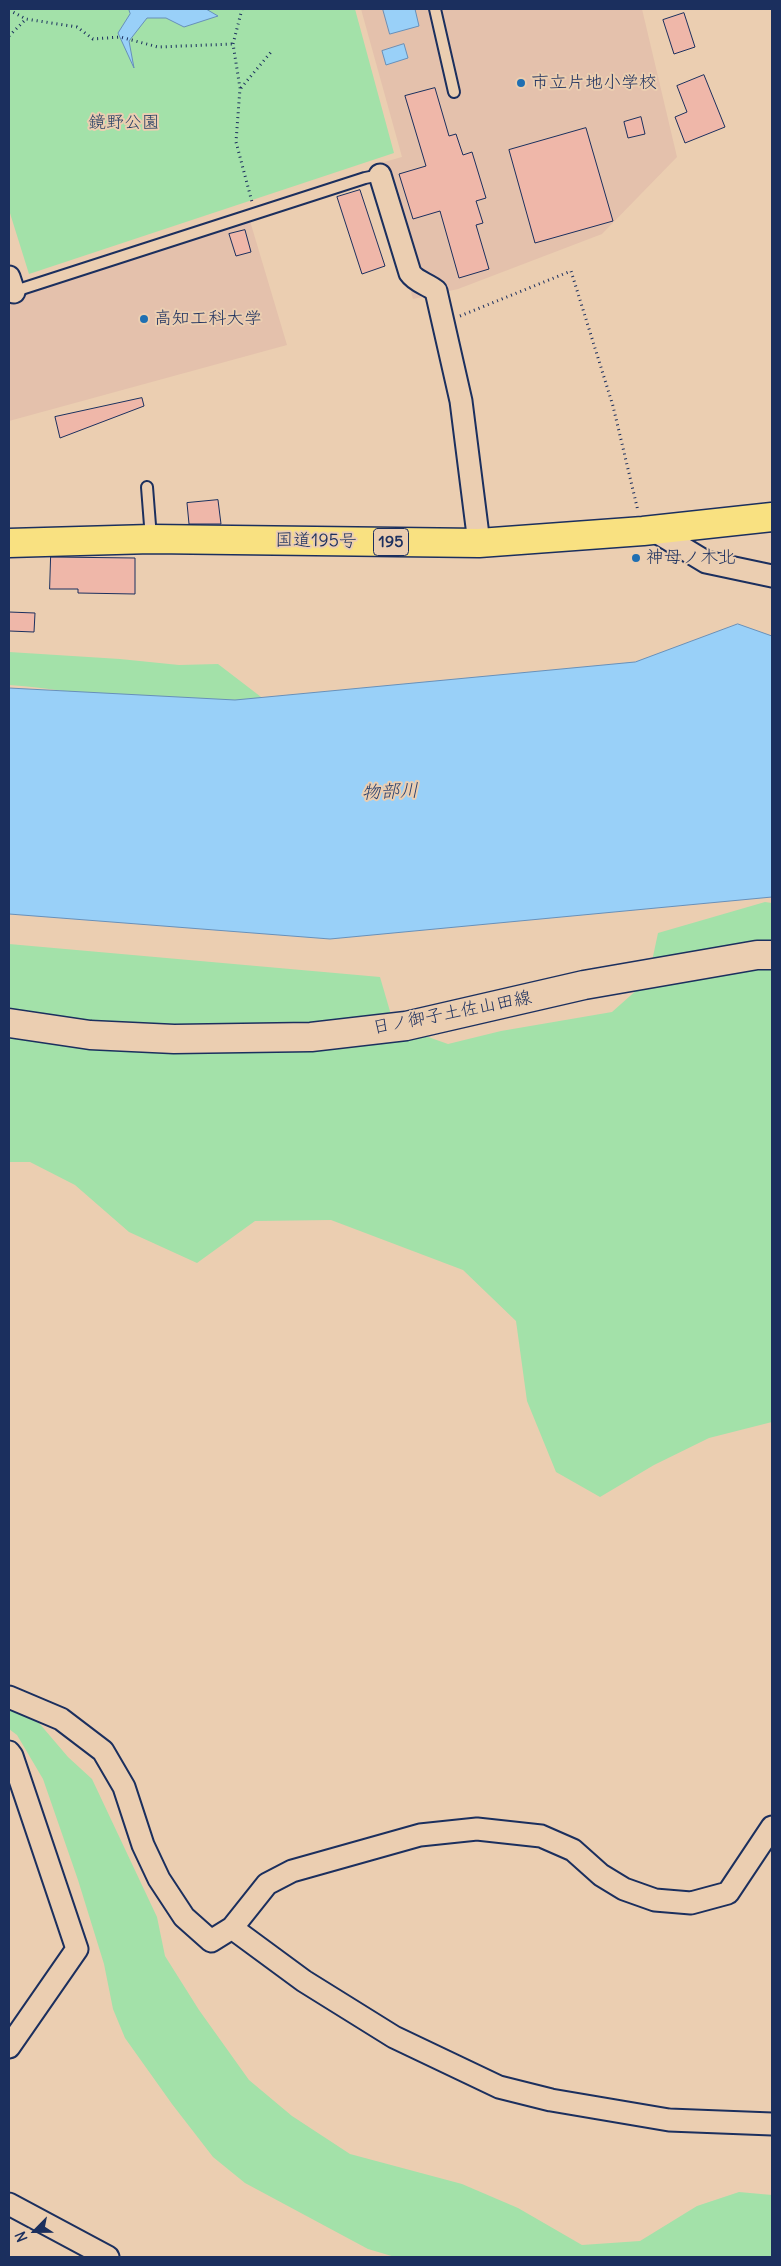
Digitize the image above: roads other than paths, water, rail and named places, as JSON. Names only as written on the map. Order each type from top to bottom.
[{"type":"highway","name":"国道195号","points":[[9,543],[151,539],[479,542],[648,530],[772,517]]},
{"type":"main road","name":"日ノ御子土佐山田線","points":[[9,1023],[90,1035],[174,1040],[311,1037],[406,1026],[584,985],[757,955],[772,955]]},
{"type":"street","points":[[380,175],[410,273],[414,279],[430,285],[436,292],[461,401],[479,542]]},
{"type":"street","points":[[648,530],[706,562],[772,576]]},
{"type":"street","points":[[9,1697],[61,1719],[103,1752],[124,1787],[143,1845],[159,1879],[184,1916],[211,1941],[232,1928],[266,1884],[292,1871],[420,1835],[477,1830],[541,1836],[572,1850],[602,1875],[624,1889],[655,1900],[692,1903],[728,1893],[772,1827]]},
{"type":"street","points":[[9,1752],[12,1756],[77,1949],[9,2047]]},
{"type":"street","points":[[232,1928],[304,1981],[394,2037],[499,2087],[551,2100],[669,2120],[772,2124]]},
{"type":"street","points":[[9,2204],[108,2257]]},
{"type":"lane","points":[[434,9],[454,92]]},
{"type":"lane","points":[[10,287],[380,175]]},
{"type":"lane","points":[[147,486],[151,539]]},
{"type":"water","points":[[129,9],[206,9],[218,16],[184,27],[166,18],[147,18],[129,41],[134,68],[118,33],[130,14]]},
{"type":"water","points":[[383,9],[415,9],[419,26],[390,34]]},
{"type":"water","points":[[404,44],[408,58],[386,65],[382,51]]},
{"type":"water","name":"物部川","points":[[738,624],[772,636],[772,897],[330,939],[9,914],[9,688],[235,700],[635,662]]},
{"type":"place","name":"市立片地小学校","points":[[521,83]]},
{"type":"place","name":"高知工科大学","points":[[144,319]]},
{"type":"place","name":"神母ノ木北","points":[[636,558]]},
{"type":"park label","name":"鏡野公園","points":[[124,123]]}]
